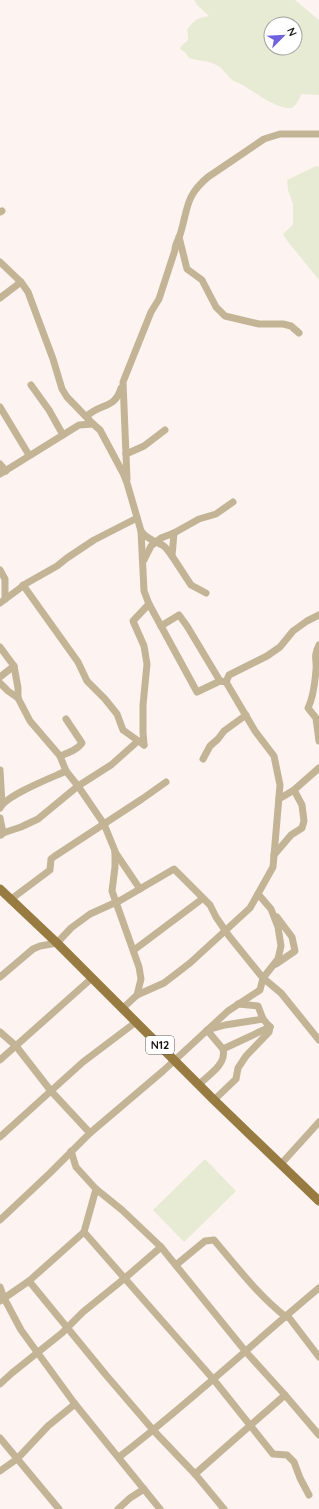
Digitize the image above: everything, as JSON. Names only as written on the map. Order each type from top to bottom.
[{"type":"main road","name":"N12","points":[[4,895],[57,942],[122,1009],[175,1059],[214,1100],[319,1201]]},
{"type":"street","points":[[87,416],[93,411],[114,402],[119,396],[123,382],[151,312],[159,299],[175,246],[180,237],[188,203],[191,196],[201,183],[264,139],[280,134],[319,134]]},
{"type":"street","points":[[180,237],[187,269],[202,280],[216,307],[225,316],[259,324],[283,324],[291,326],[299,333]]},
{"type":"street","points":[[0,262],[21,282],[28,292],[53,359],[62,389],[67,397],[100,430],[123,473],[141,531],[144,591],[149,604],[198,692],[223,681],[229,675],[267,656],[280,647],[294,631],[307,621],[319,615]]},
{"type":"street","points":[[0,298],[21,282]]},
{"type":"street","points":[[123,382],[127,484]]},
{"type":"street","points":[[31,385],[49,410],[63,435]]},
{"type":"street","points":[[0,408],[29,455]]},
{"type":"street","points":[[0,464],[3,472],[79,425],[93,424]]},
{"type":"street","points":[[126,454],[144,446],[165,430]]},
{"type":"street","points":[[143,561],[151,546],[161,538],[199,520],[216,514],[233,502]]},
{"type":"street","points":[[3,601],[23,585],[57,566],[94,540],[137,518]]},
{"type":"street","points":[[141,531],[145,537],[162,544],[172,556],[191,585],[206,593]]},
{"type":"street","points":[[172,556],[174,533]]},
{"type":"street","points":[[0,570],[5,580],[3,601]]},
{"type":"street","points":[[23,585],[78,662],[87,682],[105,699],[117,714],[123,730],[144,745],[143,712],[146,664],[144,646],[134,621],[149,604]]},
{"type":"street","points":[[122,1009],[136,995],[164,983],[190,963],[250,908],[273,867],[280,785],[274,756],[255,731],[188,626],[179,615],[161,626]]},
{"type":"street","points":[[319,645],[315,654],[316,670],[312,701],[308,708],[316,718],[319,741]]},
{"type":"street","points":[[0,647],[14,666],[18,688],[18,698]]},
{"type":"street","points":[[0,677],[14,666]]},
{"type":"street","points":[[0,683],[18,698],[30,721],[60,756],[66,771],[104,824],[114,852],[140,889]]},
{"type":"street","points":[[203,759],[210,746],[224,731],[246,715]]},
{"type":"street","points":[[60,756],[68,754],[82,743],[66,719]]},
{"type":"street","points":[[0,818],[1,835],[38,819],[78,786],[111,765],[138,741]]},
{"type":"street","points":[[279,799],[294,790],[319,768]]},
{"type":"street","points":[[0,770],[1,806]]},
{"type":"street","points":[[1,806],[26,789],[66,771]]},
{"type":"street","points":[[4,895],[50,870],[51,859],[142,800],[166,782]]},
{"type":"street","points":[[274,856],[291,835],[302,828],[304,821],[302,805],[294,790]]},
{"type":"street","points":[[114,852],[115,867],[112,891],[139,967],[141,979],[136,995]]},
{"type":"street","points":[[0,977],[33,949],[57,942],[71,928],[90,914],[100,908],[116,903],[174,869],[202,899],[210,905],[225,930],[263,978],[281,993],[319,1040]]},
{"type":"street","points":[[258,894],[292,937],[295,951],[273,966]]},
{"type":"street","points":[[134,950],[202,899]]},
{"type":"street","points":[[0,1220],[90,1133],[163,1071],[206,1030],[237,1004],[260,990],[263,978],[278,959],[281,946],[278,927],[271,909]]},
{"type":"street","points":[[0,1060],[92,978]]},
{"type":"street","points":[[237,1004],[258,1006],[262,1019],[270,1027]]},
{"type":"street","points":[[206,1030],[225,1025],[262,1019]]},
{"type":"street","points":[[0,1137],[83,1062],[136,1022]]},
{"type":"street","points":[[222,1048],[270,1027]]},
{"type":"street","points":[[214,1100],[236,1079],[238,1068],[246,1056],[269,1032],[270,1027]]},
{"type":"street","points":[[199,1084],[221,1063],[224,1054],[222,1048],[206,1030]]},
{"type":"street","points":[[0,1032],[16,1046],[50,1091],[90,1133]]},
{"type":"street","points":[[281,1164],[318,1125]]},
{"type":"street","points":[[71,1151],[76,1166],[96,1189],[122,1210],[161,1246],[246,1352],[285,1395],[319,1436]]},
{"type":"street","points":[[2,1299],[29,1281],[84,1232],[96,1189]]},
{"type":"street","points":[[84,1232],[214,1380],[273,1454],[287,1455],[294,1462],[309,1495]]},
{"type":"street","points":[[176,1265],[205,1241],[214,1240],[252,1285],[275,1308],[286,1316],[319,1357]]},
{"type":"street","points":[[0,1384],[62,1333],[84,1312],[126,1278],[161,1246]]},
{"type":"street","points":[[29,1281],[106,1375],[154,1431],[195,1474],[224,1509]]},
{"type":"street","points":[[0,1287],[2,1299],[21,1330],[75,1404],[160,1509]]},
{"type":"street","points":[[119,1457],[154,1431],[319,1288]]},
{"type":"street","points":[[195,1474],[285,1395]]},
{"type":"street","points":[[0,1471],[17,1459],[48,1426],[75,1404]]},
{"type":"street","points":[[0,1438],[59,1509]]},
{"type":"street","points":[[118,1509],[130,1498],[144,1489]]},
{"type":"green space","points":[[194,0],[295,0],[319,20],[319,95],[302,94],[293,107],[286,108],[273,104],[232,80],[218,66],[189,58],[180,48],[188,40],[187,30],[196,20],[209,16],[197,5]]},
{"type":"green space","points":[[316,166],[319,167],[319,280],[283,234],[293,224],[293,204],[288,190],[287,180]]},
{"type":"green space","points":[[205,1159],[236,1191],[184,1242],[153,1210]]}]
